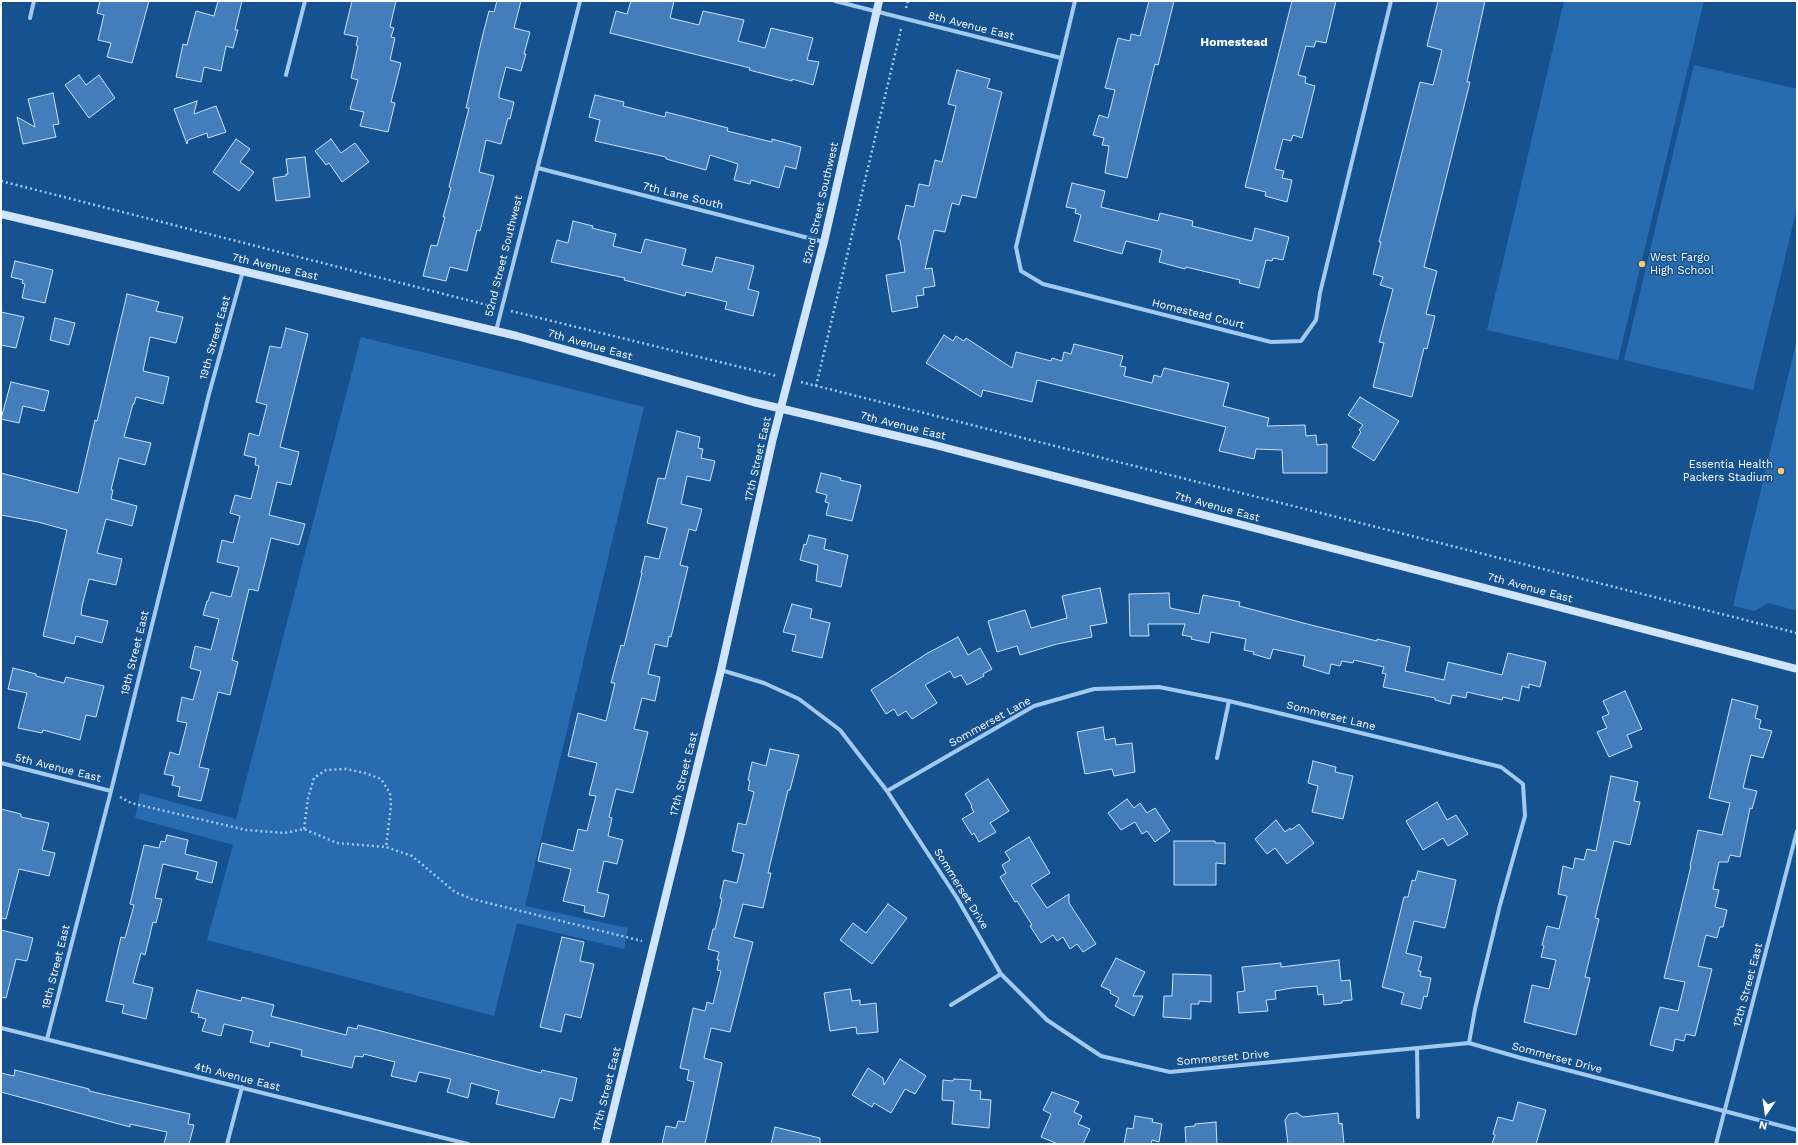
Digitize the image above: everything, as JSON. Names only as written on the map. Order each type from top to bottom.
[{"type":"street","points":[[30,18],[34,1]]},
{"type":"street","points":[[286,75],[305,1]]},
{"type":"street","name":"52nd Street Southwest","points":[[496,331],[580,1]]},
{"type":"street","name":"8th Avenue East","points":[[835,1],[1061,58]]},
{"type":"street","name":"52nd Street Southwest","points":[[781,408],[824,242],[879,1]]},
{"type":"street","name":"Homestead Court","points":[[1075,1],[1016,247],[1021,271],[1043,284],[1271,342],[1301,341],[1316,320],[1320,293],[1391,1]]},
{"type":"street","name":"7th Lane South","points":[[538,168],[824,242]]},
{"type":"street","name":"7th Avenue East","points":[[1,214],[496,331],[781,408],[931,444],[1797,669]]},
{"type":"street","name":"19th Street East","points":[[47,1039],[111,791],[209,394],[243,271]]},
{"type":"street","name":"17th Street East","points":[[605,1144],[721,670],[781,408]]},
{"type":"street","name":"Sommerset Drive","points":[[721,670],[764,683],[799,699],[840,730],[888,791],[957,898],[1001,974],[1047,1020],[1101,1056],[1170,1072],[1469,1043],[1797,1130]]},
{"type":"street","name":"Sommerset Lane","points":[[888,791],[1034,706],[1094,689],[1159,687],[1229,700],[1501,767],[1523,784],[1525,816],[1500,905],[1475,1009],[1469,1043]]},
{"type":"street","points":[[1217,758],[1229,700]]},
{"type":"street","name":"5th Avenue East","points":[[1,763],[111,791]]},
{"type":"street","name":"12th Street East","points":[[1716,1144],[1795,846],[1797,831]]},
{"type":"street","points":[[951,1006],[1001,974]]},
{"type":"street","name":"4th Avenue East","points":[[1,1028],[468,1144]]},
{"type":"street","points":[[1417,1048],[1418,1117]]},
{"type":"street","points":[[227,1144],[242,1087]]},
{"type":"path","points":[[816,386],[908,1]]},
{"type":"path","points":[[1,181],[502,309],[816,386],[1797,633]]},
{"type":"path","points":[[304,829],[308,798],[314,778],[326,770],[346,769],[365,773],[381,779],[390,793],[391,806],[386,847]]},
{"type":"path","points":[[111,791],[131,803],[246,830],[285,833],[304,829],[337,843],[386,847],[412,856],[456,892],[472,899],[654,944]]},
{"type":"shaded area","points":[[1564,1],[1704,1],[1618,360],[1487,330]]},
{"type":"shaded area","points":[[1694,65],[1797,89],[1797,208],[1753,390],[1624,360]]},
{"type":"shaded area","points":[[361,337],[644,407],[525,906],[628,928],[624,949],[517,923],[494,1016],[207,940],[233,845],[135,818],[140,793],[236,819]]},
{"type":"shaded area","name":"Essentia Health Packers Stadium","points":[[1797,339],[1797,611],[1769,603],[1754,611],[1733,606]]},
{"type":"building","points":[[100,1],[149,1],[132,63],[107,57],[111,43],[98,40],[104,15],[97,13]]},
{"type":"building","points":[[218,1],[242,1],[235,30],[238,30],[233,48],[226,46],[221,71],[204,67],[201,82],[176,77],[183,44],[187,45],[196,11],[214,16]]},
{"type":"building","points":[[352,1],[396,1],[390,27],[394,28],[391,37],[395,38],[390,60],[401,63],[391,102],[395,103],[388,132],[360,126],[364,112],[350,109],[358,80],[351,78],[358,46],[356,45],[358,37],[344,34]]},
{"type":"building","points":[[497,1],[521,1],[514,28],[530,32],[521,71],[506,67],[499,94],[499,98],[514,102],[510,119],[508,118],[501,144],[486,140],[479,172],[494,176],[480,231],[477,230],[467,271],[450,267],[446,281],[423,276],[431,245],[437,246],[445,217],[443,217],[451,188],[449,187],[469,108],[466,108],[482,38],[489,11],[494,12]]},
{"type":"building","points":[[631,1],[674,1],[670,18],[699,25],[703,11],[744,20],[738,41],[765,48],[771,28],[813,38],[807,60],[819,62],[813,85],[749,70],[750,68],[610,33],[616,11],[627,14]]},
{"type":"building","points":[[1149,1],[1174,1],[1158,65],[1155,64],[1127,178],[1105,173],[1109,146],[1102,145],[1104,138],[1093,135],[1099,115],[1108,118],[1115,90],[1105,88],[1118,38],[1130,41],[1131,34],[1140,36]]},
{"type":"building","points":[[1292,1],[1336,1],[1326,43],[1316,41],[1314,47],[1306,46],[1298,75],[1306,77],[1305,83],[1315,86],[1302,138],[1293,135],[1291,141],[1283,139],[1275,169],[1284,171],[1282,178],[1292,180],[1287,202],[1265,196],[1266,192],[1245,187]]},
{"type":"building","points":[[1438,1],[1485,1],[1467,82],[1470,82],[1424,267],[1437,271],[1426,314],[1435,316],[1427,349],[1424,348],[1412,397],[1373,387],[1384,343],[1379,342],[1393,289],[1380,285],[1383,277],[1373,274],[1381,242],[1379,242],[1420,82],[1433,85],[1442,50],[1427,46]]},
{"type":"building","points":[[957,70],[990,79],[987,88],[1002,92],[976,198],[962,195],[959,205],[952,203],[945,232],[934,230],[925,269],[932,268],[935,286],[923,288],[924,295],[916,296],[918,307],[892,312],[886,275],[905,272],[900,240],[898,239],[906,205],[914,207],[919,184],[929,186],[935,160],[942,162],[956,106],[948,104]]},
{"type":"building","points":[[79,75],[86,85],[99,75],[115,98],[89,118],[65,85]]},
{"type":"building","points":[[53,93],[59,124],[53,125],[56,137],[23,144],[17,117],[35,127],[28,99]]},
{"type":"building","points":[[595,95],[624,102],[623,106],[665,117],[666,112],[728,128],[727,131],[772,142],[772,139],[801,147],[796,169],[785,166],[779,188],[751,180],[750,184],[734,180],[738,164],[710,155],[706,170],[666,159],[666,157],[595,141],[600,120],[589,117]]},
{"type":"building","points":[[197,101],[194,114],[216,106],[226,132],[208,138],[207,133],[188,140],[187,144],[174,109]]},
{"type":"building","points":[[236,139],[250,149],[240,162],[254,172],[239,191],[213,172]]},
{"type":"building","points":[[331,139],[341,153],[355,143],[369,162],[342,182],[329,163],[326,165],[315,151]]},
{"type":"building","points":[[305,157],[310,197],[276,201],[273,178],[286,176],[286,174],[288,174],[286,159]]},
{"type":"building","points":[[1072,183],[1105,191],[1101,207],[1158,221],[1160,213],[1193,221],[1192,226],[1252,241],[1255,228],[1289,237],[1283,260],[1273,258],[1272,261],[1266,260],[1259,288],[1239,283],[1240,280],[1159,262],[1162,250],[1126,241],[1122,254],[1074,241],[1081,215],[1075,213],[1076,209],[1066,207]]},
{"type":"building","points":[[573,221],[593,226],[592,228],[616,234],[613,246],[641,253],[645,239],[686,249],[682,265],[712,272],[716,257],[754,266],[748,289],[759,292],[753,316],[725,309],[727,302],[686,292],[685,296],[624,280],[625,278],[551,262],[557,240],[568,243]]},
{"type":"building","points":[[15,261],[53,270],[45,303],[22,298],[25,284],[22,283],[23,280],[11,277]]},
{"type":"building","points":[[127,294],[159,302],[156,311],[183,317],[176,343],[150,337],[143,371],[169,377],[163,404],[136,397],[124,437],[151,443],[145,465],[119,458],[111,490],[113,490],[111,499],[137,506],[132,526],[106,519],[97,553],[122,559],[116,585],[89,579],[82,606],[81,615],[108,621],[102,643],[76,636],[74,644],[43,636],[67,530],[38,522],[1,515],[1,473],[78,493],[95,420],[97,421]]},
{"type":"building","points":[[1,312],[24,317],[16,348],[1,345]]},
{"type":"building","points":[[55,318],[75,323],[69,345],[50,340]]},
{"type":"building","points":[[286,328],[308,334],[280,447],[299,452],[291,485],[277,482],[269,515],[305,524],[299,545],[271,538],[258,591],[249,589],[232,660],[238,662],[230,695],[218,692],[199,767],[209,769],[201,801],[178,796],[180,787],[172,785],[174,776],[164,774],[170,752],[179,755],[187,723],[177,721],[182,697],[193,700],[201,671],[190,668],[195,646],[211,650],[219,619],[203,615],[207,601],[211,592],[231,597],[239,567],[217,562],[222,540],[233,543],[240,516],[230,513],[235,495],[251,499],[259,466],[255,465],[256,458],[244,455],[249,433],[259,436],[267,405],[256,402],[270,346],[281,348]]},
{"type":"building","points":[[944,335],[953,341],[956,336],[964,341],[966,338],[1012,368],[1016,352],[1051,361],[1052,358],[1062,361],[1064,352],[1071,354],[1074,344],[1123,356],[1120,366],[1126,367],[1124,376],[1152,383],[1154,375],[1161,377],[1164,368],[1229,383],[1223,406],[1269,418],[1267,426],[1305,425],[1306,436],[1316,435],[1317,445],[1327,444],[1327,473],[1283,473],[1282,450],[1256,449],[1254,459],[1219,451],[1226,427],[1037,380],[1032,402],[983,390],[981,397],[926,363]]},
{"type":"building","points":[[11,382],[49,391],[44,411],[23,406],[19,423],[1,419]]},
{"type":"building","points":[[1360,397],[1399,421],[1374,461],[1352,447],[1361,432],[1359,430],[1363,425],[1348,415]]},
{"type":"building","points":[[677,431],[700,437],[698,448],[703,449],[701,458],[715,461],[710,481],[687,476],[681,504],[702,509],[696,531],[689,529],[680,565],[688,567],[671,637],[669,636],[667,647],[655,644],[648,674],[660,677],[655,701],[642,698],[634,729],[648,732],[633,793],[616,789],[609,817],[612,818],[608,836],[623,840],[617,864],[604,861],[597,892],[609,895],[604,917],[584,912],[585,906],[563,901],[571,869],[538,861],[542,843],[573,851],[578,829],[587,831],[596,796],[589,795],[597,763],[568,756],[578,713],[606,721],[615,683],[611,683],[621,645],[624,646],[645,556],[659,559],[667,528],[647,523],[658,478],[665,479]]},
{"type":"building","points":[[821,473],[841,478],[840,480],[861,485],[852,521],[826,515],[829,503],[825,502],[827,495],[816,492]]},
{"type":"building","points":[[809,535],[826,539],[824,549],[848,555],[841,587],[816,581],[818,565],[800,560],[804,544],[806,545]]},
{"type":"building","points":[[1100,588],[1107,623],[1090,626],[1092,637],[1057,644],[1020,655],[1017,646],[997,652],[988,621],[1025,610],[1031,628],[1067,618],[1062,596]]},
{"type":"building","points":[[1169,593],[1170,608],[1199,614],[1203,595],[1240,602],[1239,606],[1311,625],[1377,641],[1377,639],[1410,647],[1405,671],[1444,680],[1448,662],[1502,675],[1508,653],[1546,662],[1540,687],[1529,684],[1529,688],[1522,686],[1519,701],[1503,697],[1502,700],[1467,692],[1466,698],[1452,695],[1450,704],[1435,700],[1435,698],[1383,687],[1386,674],[1382,673],[1384,667],[1354,660],[1353,663],[1342,661],[1340,666],[1331,664],[1329,674],[1303,666],[1305,656],[1273,649],[1270,659],[1253,654],[1254,652],[1244,650],[1246,639],[1211,632],[1209,643],[1191,639],[1192,637],[1182,635],[1185,624],[1148,624],[1149,636],[1130,636],[1129,594]]},
{"type":"building","points":[[792,604],[812,609],[810,618],[830,623],[822,658],[792,651],[796,635],[783,632]]},
{"type":"building","points":[[958,637],[968,655],[980,648],[992,669],[983,674],[984,676],[967,685],[961,675],[954,678],[950,671],[925,685],[937,703],[912,719],[906,711],[898,716],[894,709],[886,714],[871,690],[926,654]]},
{"type":"building","points":[[13,668],[64,683],[66,677],[104,686],[96,717],[86,715],[80,740],[43,730],[42,733],[18,728],[27,693],[8,689]]},
{"type":"building","points":[[1625,691],[1642,729],[1627,735],[1632,747],[1609,757],[1597,732],[1607,728],[1602,717],[1609,714],[1603,701]]},
{"type":"building","points":[[1732,699],[1758,706],[1755,718],[1761,720],[1759,728],[1772,731],[1763,758],[1751,755],[1743,788],[1757,791],[1752,809],[1750,808],[1740,857],[1730,855],[1728,862],[1719,862],[1713,889],[1719,890],[1715,907],[1727,910],[1723,927],[1720,927],[1717,938],[1706,935],[1698,966],[1712,969],[1695,1036],[1686,1034],[1684,1041],[1675,1039],[1673,1051],[1650,1045],[1660,1007],[1678,1011],[1685,982],[1664,978],[1691,866],[1698,830],[1722,835],[1730,803],[1709,798]]},
{"type":"building","points":[[1103,727],[1105,740],[1115,738],[1116,745],[1132,743],[1135,772],[1114,776],[1112,769],[1085,774],[1077,732]]},
{"type":"building","points":[[770,749],[799,755],[790,790],[788,790],[768,873],[771,873],[763,908],[743,904],[734,937],[753,942],[730,1032],[711,1028],[704,1058],[722,1063],[705,1144],[662,1144],[666,1126],[676,1128],[678,1121],[685,1122],[694,1082],[687,1080],[689,1070],[680,1068],[693,1008],[705,1011],[707,1002],[713,1004],[721,971],[717,970],[719,952],[708,949],[713,929],[715,929],[722,899],[720,898],[724,880],[737,883],[744,854],[732,851],[738,823],[746,825],[754,792],[748,790],[750,781],[748,780],[752,762],[766,766]]},
{"type":"building","points":[[1313,761],[1336,767],[1335,772],[1353,776],[1343,819],[1312,812],[1318,786],[1308,783]]},
{"type":"building","points":[[1611,776],[1638,782],[1634,801],[1640,802],[1630,845],[1614,841],[1595,918],[1599,919],[1585,977],[1590,978],[1576,1035],[1524,1022],[1532,985],[1549,989],[1556,960],[1541,957],[1544,946],[1542,945],[1547,926],[1559,929],[1567,896],[1558,894],[1563,866],[1573,869],[1575,858],[1584,860],[1587,849],[1596,851]]},
{"type":"building","points":[[988,779],[1009,811],[990,823],[996,832],[979,842],[974,833],[972,835],[962,819],[974,812],[965,794]]},
{"type":"building","points":[[1127,799],[1134,808],[1140,803],[1147,813],[1155,808],[1170,831],[1155,842],[1147,831],[1142,834],[1135,822],[1121,830],[1108,813]]},
{"type":"building","points":[[1437,802],[1447,820],[1456,815],[1468,834],[1448,846],[1443,838],[1423,850],[1406,821]]},
{"type":"building","points":[[1,809],[21,814],[21,817],[49,823],[42,850],[55,853],[49,876],[19,869],[6,919],[1,918]]},
{"type":"building","points":[[1276,820],[1285,832],[1290,828],[1291,830],[1299,824],[1314,843],[1287,864],[1275,848],[1267,854],[1255,839]]},
{"type":"building","points":[[167,835],[188,840],[185,854],[217,862],[212,883],[196,879],[198,872],[163,864],[155,898],[162,899],[156,923],[153,922],[145,955],[141,953],[133,983],[153,988],[146,1019],[122,1013],[124,1005],[106,1001],[121,937],[125,938],[134,905],[130,904],[144,845],[159,848],[161,841],[165,842]]},
{"type":"building","points":[[1029,837],[1050,873],[1031,885],[1047,908],[1069,894],[1069,903],[1096,944],[1083,952],[1077,944],[1070,949],[1063,937],[1057,941],[1053,935],[1041,943],[1030,926],[1032,925],[1017,901],[1015,902],[1000,877],[1006,873],[1002,865],[1010,860],[1005,852]]},
{"type":"building","points":[[1174,841],[1215,841],[1215,843],[1225,843],[1225,864],[1216,863],[1216,885],[1174,885]]},
{"type":"building","points":[[1418,871],[1456,880],[1445,928],[1414,921],[1406,953],[1422,957],[1418,971],[1421,971],[1420,976],[1431,978],[1427,997],[1424,996],[1421,1009],[1401,1004],[1404,993],[1382,987],[1404,897],[1408,897],[1412,880],[1415,881]]},
{"type":"building","points":[[888,904],[907,918],[872,964],[840,940],[853,923],[866,933]]},
{"type":"building","points":[[1,930],[33,938],[27,961],[16,959],[6,998],[1,997]]},
{"type":"building","points":[[562,937],[584,942],[580,961],[594,964],[581,1018],[565,1014],[561,1032],[540,1027]]},
{"type":"building","points":[[1116,958],[1145,972],[1133,996],[1143,996],[1134,1016],[1115,1006],[1119,998],[1110,993],[1111,991],[1101,986]]},
{"type":"building","points":[[1339,960],[1341,981],[1350,980],[1352,1000],[1324,1005],[1323,994],[1318,995],[1317,986],[1292,988],[1275,991],[1276,999],[1266,1000],[1268,1011],[1239,1013],[1237,992],[1245,991],[1242,967],[1281,963],[1281,967]]},
{"type":"building","points":[[1173,974],[1211,975],[1211,1002],[1199,1001],[1199,1004],[1191,1004],[1191,1019],[1163,1017],[1164,996],[1172,996]]},
{"type":"building","points":[[850,989],[852,1001],[860,1000],[860,1005],[876,1003],[878,1032],[857,1034],[856,1027],[830,1031],[824,993]]},
{"type":"building","points":[[197,990],[241,1001],[242,997],[274,1005],[271,1016],[346,1035],[348,1027],[357,1029],[358,1025],[541,1073],[542,1070],[577,1078],[572,1101],[560,1098],[554,1118],[496,1104],[499,1091],[471,1083],[468,1098],[447,1092],[451,1079],[419,1072],[416,1082],[391,1076],[395,1062],[364,1054],[363,1057],[355,1056],[352,1068],[301,1056],[302,1050],[270,1042],[269,1047],[250,1042],[253,1031],[224,1024],[221,1036],[202,1031],[206,1019],[198,1017],[199,1014],[191,1012]]},
{"type":"building","points":[[900,1059],[926,1076],[915,1094],[905,1089],[891,1113],[874,1103],[872,1107],[852,1095],[868,1068],[883,1078],[884,1085]]},
{"type":"building","points":[[15,1070],[89,1089],[89,1091],[190,1114],[188,1124],[194,1125],[189,1144],[164,1144],[167,1132],[130,1124],[130,1127],[1,1092],[1,1073],[14,1076]]},
{"type":"building","points":[[954,1079],[971,1080],[970,1090],[981,1091],[980,1099],[991,1100],[989,1128],[952,1124],[954,1101],[942,1100],[943,1080],[953,1081]]},
{"type":"building","points":[[1052,1092],[1079,1102],[1074,1112],[1082,1116],[1078,1124],[1090,1129],[1083,1144],[1058,1144],[1041,1137],[1051,1114],[1043,1110]]},
{"type":"building","points":[[1518,1102],[1546,1110],[1536,1144],[1492,1144],[1498,1117],[1513,1121]]},
{"type":"building","points":[[1297,1113],[1303,1117],[1338,1113],[1339,1124],[1342,1123],[1344,1144],[1288,1144],[1285,1120],[1289,1114]]},
{"type":"building","points":[[1135,1116],[1153,1119],[1152,1122],[1162,1124],[1159,1142],[1152,1140],[1151,1144],[1124,1144],[1127,1128],[1133,1129]]},
{"type":"building","points":[[1216,1122],[1217,1144],[1186,1144],[1185,1127],[1195,1126],[1195,1124]]},
{"type":"building","points":[[775,1127],[820,1138],[820,1144],[771,1144]]},
{"type":"place","name":"West Fargo High School","points":[[1642,264]]},
{"type":"place","name":"Essentia Health Packers Stadium","points":[[1781,471]]},
{"type":"district","name":"Homestead","points":[[1234,42]]}]
